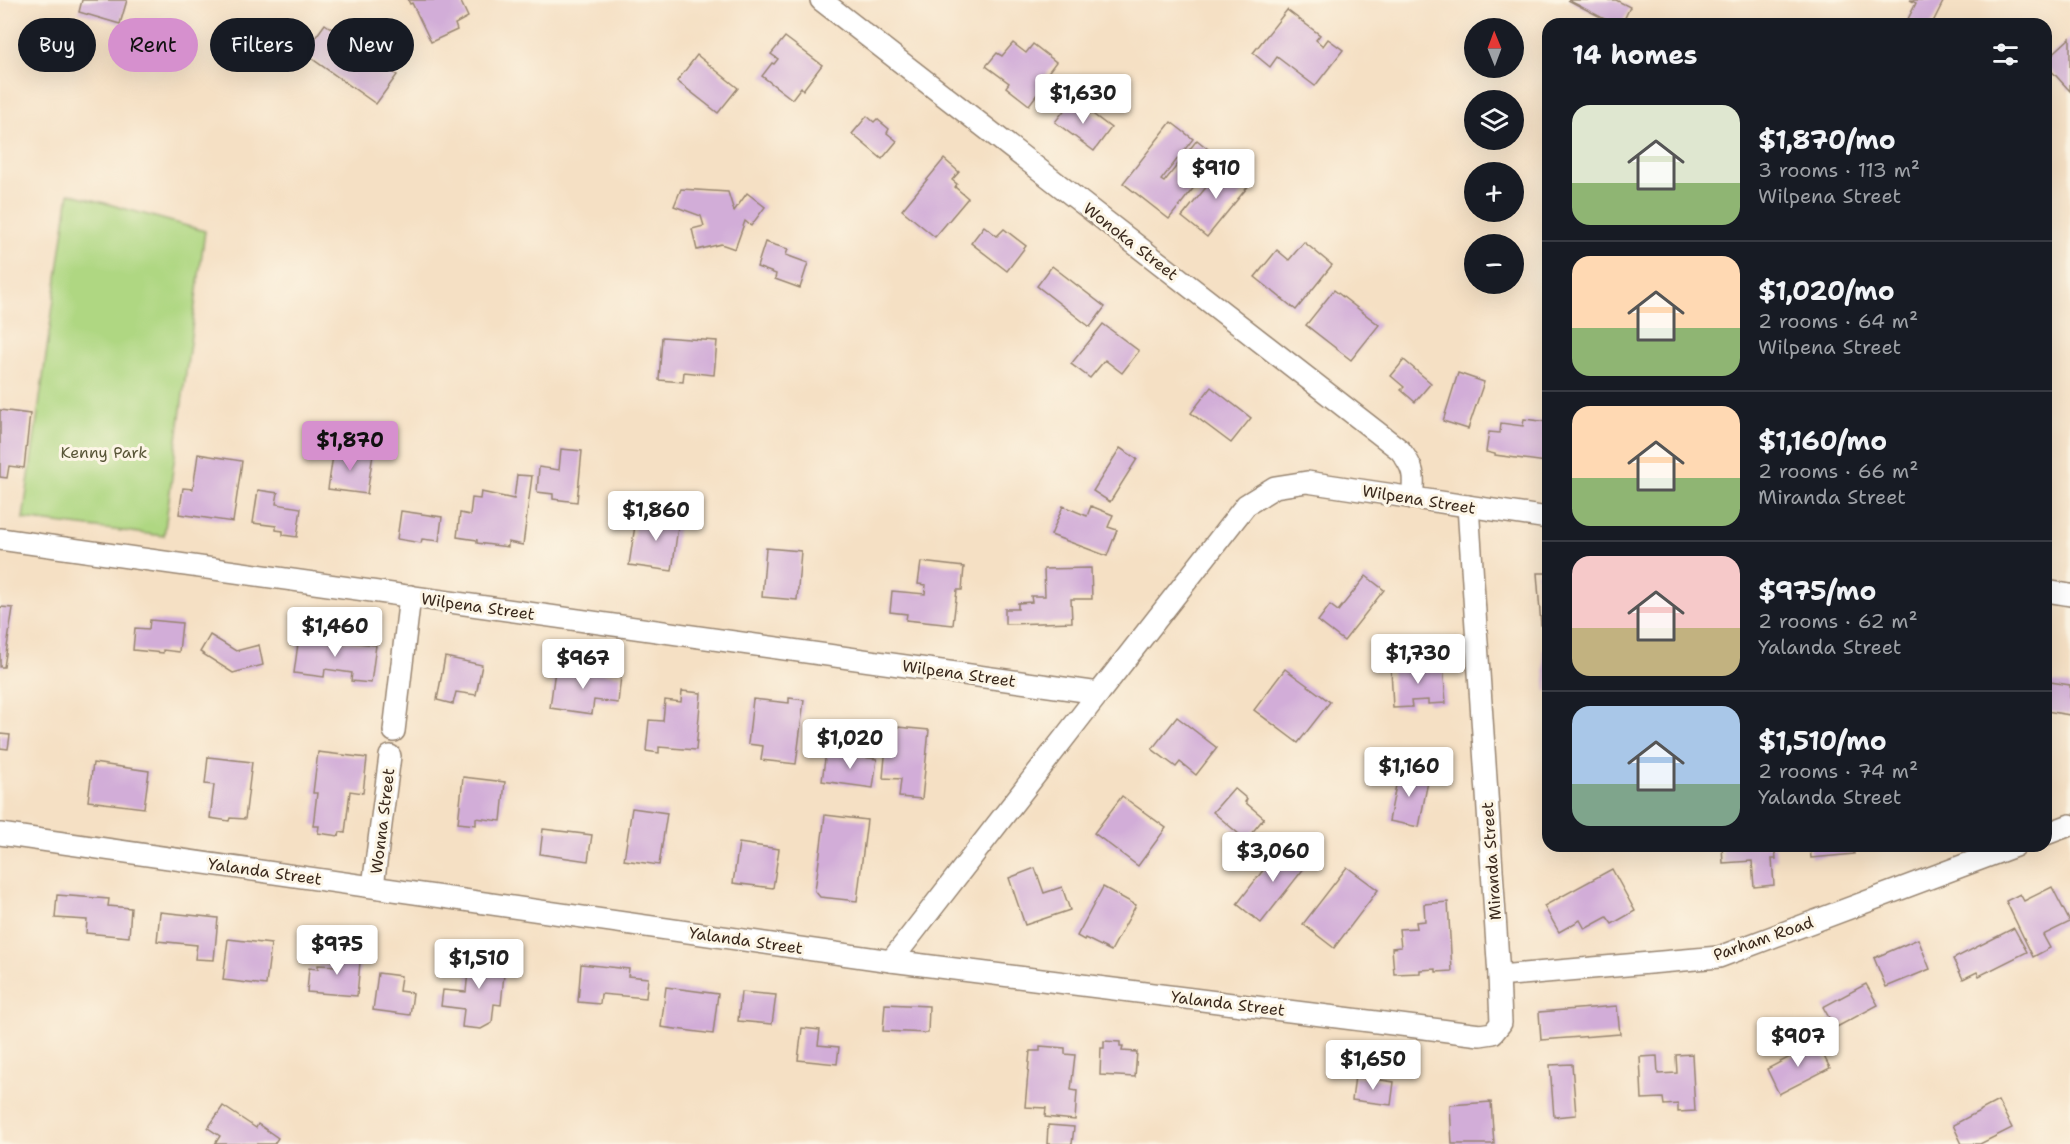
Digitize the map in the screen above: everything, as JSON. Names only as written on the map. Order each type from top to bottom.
[{"type":"street","name":"Wonoka Street","points":[[821,0],[1400,450],[1412,466],[1414,480],[1412,498]]},
{"type":"street","name":"Wilpena Street","points":[[891,961],[1246,505],[1275,487],[1307,482],[1542,517]]},
{"type":"street","name":"Miranda Street","points":[[1467,506],[1499,976],[1501,1023],[1493,1033]]},
{"type":"street","name":"Wilpena Street","points":[[0,539],[1099,693]]},
{"type":"street","points":[[2052,592],[2070,595]]},
{"type":"street","points":[[394,731],[410,596]]},
{"type":"street","name":"Wonna Street","points":[[373,886],[390,756]]},
{"type":"street","points":[[2052,832],[2070,825]]},
{"type":"street","name":"Yalanda Street","points":[[0,834],[891,961],[1468,1034],[1493,1033]]},
{"type":"street","name":"Parham Road","points":[[1499,976],[1719,957],[1999,852]]},
{"type":"green space","name":"Kenny Park","points":[[69,193],[205,231],[164,536],[23,519]]},
{"type":"building","points":[[82,0],[127,0],[122,18],[108,18],[108,20],[79,12]]},
{"type":"building","points":[[408,0],[460,0],[468,17],[455,24],[457,30],[431,42],[412,3],[410,4]]},
{"type":"building","points":[[1568,0],[1616,0],[1630,7],[1625,18],[1602,18]]},
{"type":"building","points":[[1910,0],[1944,0],[1935,18],[1908,18],[1916,3]]},
{"type":"building","points":[[1287,10],[1320,35],[1316,40],[1323,46],[1328,39],[1343,50],[1315,86],[1277,57],[1270,67],[1253,53]]},
{"type":"building","points":[[325,24],[327,25],[327,69],[315,61],[315,38]]},
{"type":"building","points":[[785,37],[822,65],[803,90],[801,87],[792,99],[762,76],[778,59],[771,54]]},
{"type":"building","points":[[2070,38],[2070,91],[2052,72],[2052,54]]},
{"type":"building","points":[[1013,43],[1026,53],[1033,44],[1056,62],[1040,83],[1044,85],[1029,105],[1006,87],[1009,83],[986,66],[997,53],[1002,56]]},
{"type":"building","points":[[697,55],[738,88],[718,113],[677,81]]},
{"type":"building","points":[[331,72],[393,72],[397,75],[376,104]]},
{"type":"building","points":[[1073,99],[1111,128],[1094,151],[1055,122]]},
{"type":"building","points":[[867,116],[874,122],[877,119],[889,129],[887,133],[897,141],[882,159],[852,134]]},
{"type":"building","points":[[1171,122],[1193,139],[1161,180],[1164,182],[1197,140],[1218,157],[1169,219],[1123,183]]},
{"type":"building","points":[[944,159],[959,172],[952,180],[957,184],[955,187],[968,198],[935,237],[902,210]]},
{"type":"building","points":[[1225,164],[1250,184],[1207,237],[1182,217]]},
{"type":"building","points":[[681,189],[728,192],[734,211],[747,193],[765,207],[751,226],[745,221],[735,249],[721,244],[697,250],[692,229],[704,226],[701,216],[674,206]]},
{"type":"building","points":[[984,226],[997,236],[1004,229],[1026,246],[1007,271],[971,243]]},
{"type":"building","points":[[765,242],[788,249],[786,255],[808,263],[800,288],[775,279],[776,274],[757,267]]},
{"type":"building","points":[[1304,242],[1332,265],[1296,310],[1255,277],[1277,250],[1289,260]]},
{"type":"building","points":[[1052,266],[1105,307],[1090,327],[1037,286]]},
{"type":"building","points":[[1334,290],[1379,325],[1351,360],[1306,325]]},
{"type":"building","points":[[1103,324],[1139,351],[1122,373],[1105,360],[1090,378],[1071,364]]},
{"type":"building","points":[[662,337],[717,341],[714,375],[684,372],[683,382],[659,380]]},
{"type":"building","points":[[1404,360],[1431,383],[1415,402],[1401,390],[1404,387],[1391,376]]},
{"type":"building","points":[[1458,373],[1484,382],[1468,429],[1443,421]]},
{"type":"building","points":[[1211,387],[1251,418],[1231,443],[1191,413]]},
{"type":"building","points":[[0,410],[30,414],[24,468],[9,466],[7,478],[0,477]]},
{"type":"building","points":[[1524,419],[1542,421],[1542,461],[1486,452],[1489,432],[1500,433],[1501,423],[1523,426]]},
{"type":"building","points":[[1120,448],[1137,459],[1110,502],[1093,491]]},
{"type":"building","points":[[334,449],[373,454],[367,494],[328,489]]},
{"type":"building","points":[[561,449],[582,451],[577,502],[553,499],[553,494],[537,492],[539,467],[559,470]]},
{"type":"building","points":[[198,454],[242,461],[233,522],[179,514],[183,488],[193,489]]},
{"type":"building","points":[[517,475],[532,476],[523,545],[508,542],[508,547],[477,543],[477,540],[457,537],[460,513],[470,515],[472,498],[480,499],[481,492],[514,499]]},
{"type":"building","points":[[258,490],[278,493],[276,504],[301,508],[297,537],[283,535],[283,531],[276,530],[276,526],[253,523]]},
{"type":"building","points":[[1063,506],[1087,516],[1091,506],[1113,515],[1108,527],[1117,530],[1107,556],[1051,535]]},
{"type":"building","points":[[663,509],[680,512],[672,571],[629,565],[636,519],[661,522]]},
{"type":"building","points":[[401,511],[442,517],[439,541],[422,539],[421,543],[397,539]]},
{"type":"building","points":[[766,548],[801,551],[797,600],[762,597]]},
{"type":"building","points":[[921,562],[964,567],[962,590],[957,590],[953,625],[906,620],[907,614],[890,612],[892,591],[925,594],[926,585],[918,584]]},
{"type":"building","points":[[1091,568],[1092,599],[1071,599],[1072,622],[1005,624],[1005,609],[1018,609],[1018,603],[1032,602],[1031,596],[1045,596],[1044,569]]},
{"type":"building","points":[[1537,573],[1542,573],[1541,625]]},
{"type":"building","points":[[1366,576],[1384,590],[1344,641],[1318,621],[1330,605],[1338,611]]},
{"type":"building","points":[[0,607],[13,608],[4,667],[0,667]]},
{"type":"building","points":[[150,620],[182,623],[179,652],[133,650],[135,628],[149,629]]},
{"type":"building","points":[[210,635],[236,651],[259,645],[263,665],[233,673],[200,652]]},
{"type":"building","points":[[299,636],[376,645],[371,683],[351,681],[352,673],[325,669],[324,677],[294,673]]},
{"type":"building","points":[[445,657],[482,665],[476,695],[456,692],[453,704],[437,700]]},
{"type":"building","points":[[1443,665],[1446,703],[1428,704],[1428,700],[1411,701],[1412,707],[1393,708],[1391,668]]},
{"type":"building","points":[[1285,669],[1330,702],[1298,743],[1254,710]]},
{"type":"building","points":[[555,670],[589,674],[590,671],[621,676],[618,703],[594,700],[592,714],[550,708]]},
{"type":"building","points":[[2052,682],[2070,685],[2070,715],[2052,712]]},
{"type":"building","points":[[682,691],[701,693],[696,750],[659,747],[659,753],[646,751],[649,720],[663,721],[665,700],[681,702]]},
{"type":"building","points":[[789,698],[804,700],[796,764],[761,760],[763,746],[748,744],[753,699],[789,703]]},
{"type":"building","points":[[1177,717],[1217,748],[1196,775],[1180,762],[1176,767],[1152,749]]},
{"type":"building","points":[[897,727],[929,730],[922,799],[899,797],[901,779],[883,778],[886,746],[895,747]]},
{"type":"building","points":[[0,734],[10,735],[8,749],[0,748]]},
{"type":"building","points":[[318,752],[367,758],[363,793],[350,791],[345,833],[340,832],[339,836],[318,833],[319,826],[313,826],[317,793],[313,793]]},
{"type":"building","points":[[826,752],[877,759],[873,788],[822,781]]},
{"type":"building","points":[[208,757],[252,762],[245,819],[230,818],[229,821],[210,818],[214,785],[205,784]]},
{"type":"building","points":[[93,763],[149,771],[144,808],[88,801]]},
{"type":"building","points":[[1399,770],[1429,776],[1419,827],[1389,821]]},
{"type":"building","points":[[463,777],[505,782],[501,821],[476,818],[476,825],[458,823]]},
{"type":"building","points":[[1234,788],[1247,799],[1245,802],[1264,818],[1246,840],[1213,812]]},
{"type":"building","points":[[1122,796],[1166,828],[1138,866],[1094,833]]},
{"type":"building","points":[[632,808],[667,813],[659,865],[624,860]]},
{"type":"building","points":[[825,815],[867,820],[857,901],[820,897],[815,891]]},
{"type":"building","points":[[543,829],[592,835],[588,861],[540,854]]},
{"type":"building","points":[[739,843],[779,849],[773,888],[733,883]]},
{"type":"building","points":[[1284,843],[1309,862],[1261,923],[1237,904]]},
{"type":"building","points":[[1722,852],[1775,852],[1776,859],[1772,859],[1774,885],[1754,887],[1752,861],[1723,863]]},
{"type":"building","points":[[1810,852],[1854,852],[1854,854],[1811,858]]},
{"type":"building","points":[[1347,867],[1378,890],[1334,948],[1303,924]]},
{"type":"building","points":[[1035,868],[1044,893],[1062,887],[1070,910],[1025,925],[1009,878]]},
{"type":"building","points":[[1612,869],[1635,911],[1612,924],[1607,917],[1585,929],[1580,920],[1559,932],[1544,906]]},
{"type":"building","points":[[1103,887],[1136,905],[1111,951],[1077,936]]},
{"type":"building","points":[[2052,887],[2070,922],[2043,935],[2050,948],[2033,957],[2006,901],[2020,894],[2024,901]]},
{"type":"building","points":[[57,895],[109,899],[108,906],[131,908],[129,937],[86,933],[87,920],[55,918]]},
{"type":"building","points":[[1448,902],[1452,971],[1436,972],[1436,969],[1420,970],[1420,973],[1394,974],[1392,948],[1401,947],[1399,929],[1417,928],[1416,922],[1425,921],[1424,904]]},
{"type":"building","points":[[160,912],[218,918],[214,960],[195,959],[197,945],[157,941]]},
{"type":"building","points":[[2014,928],[2027,952],[1979,976],[1977,972],[1963,979],[1953,959]]},
{"type":"building","points":[[228,939],[271,944],[266,985],[223,980]]},
{"type":"building","points":[[1918,939],[1930,969],[1886,987],[1874,958]]},
{"type":"building","points":[[341,949],[361,951],[357,996],[307,992],[309,968],[318,969],[318,965],[336,966],[337,962],[340,962]]},
{"type":"building","points":[[470,950],[506,954],[501,1005],[494,1004],[492,1023],[481,1029],[462,1027],[464,1009],[441,1006],[443,990],[466,992]]},
{"type":"building","points":[[581,964],[629,969],[628,976],[648,978],[646,998],[601,994],[600,1004],[578,1002]]},
{"type":"building","points":[[378,973],[401,976],[399,991],[413,993],[410,1015],[373,1010]]},
{"type":"building","points":[[1866,984],[1878,1005],[1835,1028],[1823,1007]]},
{"type":"building","points":[[666,987],[718,994],[713,1034],[661,1027]]},
{"type":"building","points":[[741,992],[776,995],[772,1024],[738,1021]]},
{"type":"building","points":[[885,1004],[929,1006],[928,1033],[883,1031]]},
{"type":"building","points":[[1617,1006],[1620,1034],[1541,1040],[1539,1012]]},
{"type":"building","points":[[802,1028],[820,1030],[818,1045],[839,1047],[837,1064],[798,1060]]},
{"type":"building","points":[[1104,1041],[1120,1042],[1120,1046],[1123,1046],[1122,1051],[1137,1052],[1135,1077],[1100,1075],[1101,1048],[1104,1048]]},
{"type":"building","points":[[1817,1043],[1830,1068],[1779,1094],[1767,1069]]},
{"type":"building","points":[[1040,1046],[1065,1048],[1065,1054],[1075,1055],[1071,1090],[1077,1091],[1075,1120],[1045,1117],[1046,1108],[1025,1107],[1030,1051],[1040,1051]]},
{"type":"building","points":[[1692,1054],[1695,1111],[1678,1112],[1678,1104],[1664,1105],[1663,1098],[1642,1099],[1640,1057],[1657,1056],[1658,1074],[1677,1073],[1676,1055]]},
{"type":"building","points":[[1572,1064],[1576,1115],[1554,1117],[1550,1065]]},
{"type":"building","points":[[1355,1076],[1394,1082],[1391,1105],[1352,1100]]},
{"type":"building","points":[[1998,1101],[2012,1128],[1980,1144],[1962,1144],[1953,1125]]},
{"type":"building","points":[[1491,1102],[1494,1144],[1452,1144],[1450,1105]]},
{"type":"building","points":[[223,1106],[256,1128],[258,1124],[278,1138],[274,1144],[215,1144],[220,1136],[208,1128]]},
{"type":"building","points":[[1048,1125],[1074,1127],[1072,1144],[1047,1144]]}]
